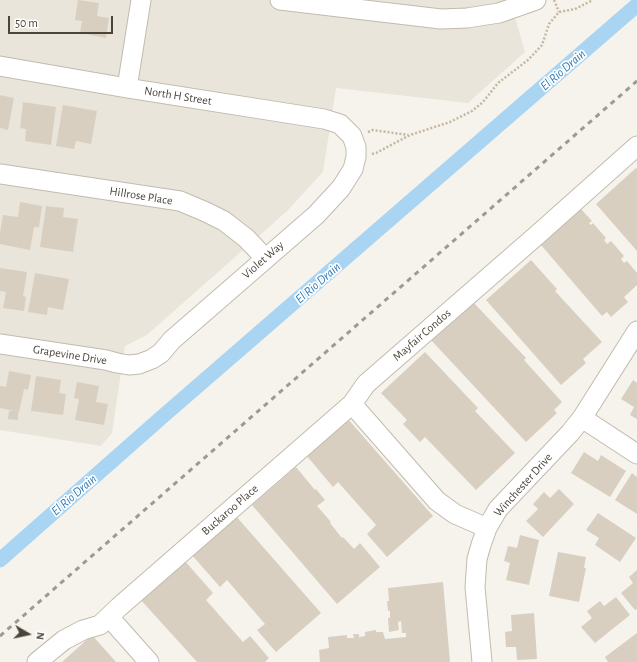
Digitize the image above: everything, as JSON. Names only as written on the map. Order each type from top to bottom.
[{"type":"street","points":[[128,88],[141,0]]},
{"type":"street","points":[[280,0],[442,19],[499,14],[531,1]]},
{"type":"street","name":"North H Street","points":[[0,66],[128,88],[324,118],[340,124],[352,136]]},
{"type":"street","points":[[352,136],[356,147],[356,157]]},
{"type":"street","name":"Mayfair Condos","points":[[352,404],[366,384],[637,146]]},
{"type":"street","name":"Violet Way","points":[[139,364],[152,359],[161,353],[172,340],[316,215],[341,188],[353,169],[356,157]]},
{"type":"street","name":"Hillrose Place","points":[[0,174],[180,202],[224,221],[246,238],[265,258]]},
{"type":"street","name":"Winchester Drive","points":[[482,662],[474,587],[477,558],[487,528],[498,509],[570,433],[582,418],[637,330]]},
{"type":"street","name":"Grapevine Drive","points":[[0,344],[106,360],[129,365],[139,364]]},
{"type":"street","points":[[352,404],[438,501],[455,514],[487,528]]},
{"type":"street","name":"Buckaroo Place","points":[[37,662],[64,640],[83,630],[100,625],[352,404]]},
{"type":"street","points":[[582,418],[637,454]]},
{"type":"street","points":[[109,617],[149,662]]},
{"type":"path","points":[[554,0],[559,12]]},
{"type":"path","points":[[356,157],[376,154],[410,135],[450,122],[472,111],[483,102],[498,83],[528,60],[542,45],[549,24],[559,12],[574,9],[593,0]]},
{"type":"path","points":[[352,136],[373,130],[410,135]]},
{"type":"shaded area","points":[[0,0],[510,0],[525,52],[468,103],[336,88],[323,172],[287,211],[147,335],[125,346],[112,433],[101,446],[0,430]]},
{"type":"building","points":[[78,0],[99,3],[97,16],[109,18],[106,38],[80,33],[82,21],[75,20]]},
{"type":"building","points":[[0,95],[14,98],[8,130],[0,128]]},
{"type":"building","points":[[23,102],[56,107],[51,145],[25,141],[26,129],[20,128]]},
{"type":"building","points":[[63,105],[97,111],[91,144],[76,141],[74,149],[56,146]]},
{"type":"building","points":[[636,168],[637,169],[637,251],[596,204]]},
{"type":"building","points":[[20,202],[42,206],[39,227],[34,227],[30,250],[0,244],[3,215],[18,217]]},
{"type":"building","points":[[46,206],[64,208],[63,217],[78,219],[73,252],[40,247]]},
{"type":"building","points":[[581,209],[592,221],[589,223],[591,225],[593,223],[606,238],[604,240],[607,244],[611,241],[624,256],[621,259],[624,263],[627,261],[637,273],[637,285],[624,297],[628,302],[611,317],[607,312],[602,316],[541,245]]},
{"type":"building","points":[[531,260],[557,289],[555,291],[602,342],[583,359],[586,363],[561,385],[486,300]]},
{"type":"building","points":[[0,268],[27,272],[23,296],[26,297],[24,311],[3,308],[6,292],[0,291]]},
{"type":"building","points":[[35,273],[69,279],[63,310],[48,307],[47,315],[28,312]]},
{"type":"building","points":[[473,302],[526,358],[524,360],[562,402],[554,410],[557,413],[526,442],[431,340]]},
{"type":"building","points":[[425,352],[478,408],[475,411],[515,453],[476,490],[425,437],[420,442],[403,424],[407,420],[381,393]]},
{"type":"building","points":[[9,371],[31,375],[28,390],[24,389],[18,412],[18,420],[8,419],[9,411],[14,411],[0,408],[0,386],[6,387]]},
{"type":"building","points":[[36,376],[61,380],[59,393],[66,394],[63,415],[31,411]]},
{"type":"building","points":[[633,380],[637,383],[637,419],[630,415],[634,407],[621,399]]},
{"type":"building","points":[[77,382],[99,386],[96,402],[108,404],[104,425],[75,420],[79,399],[74,398]]},
{"type":"building","points":[[347,418],[433,516],[387,557],[367,534],[376,525],[338,482],[333,487],[306,455]]},
{"type":"building","points":[[584,452],[598,461],[601,455],[626,471],[610,497],[571,473]]},
{"type":"building","points":[[296,467],[325,500],[317,506],[342,538],[343,537],[354,549],[360,543],[380,567],[337,604],[252,505]]},
{"type":"building","points":[[632,473],[637,477],[637,514],[615,500]]},
{"type":"building","points":[[559,489],[574,504],[543,537],[526,521],[538,509],[533,504],[544,492],[550,498]]},
{"type":"building","points":[[598,513],[636,538],[620,562],[595,545],[599,538],[586,530]]},
{"type":"building","points":[[235,515],[321,613],[276,652],[257,630],[265,624],[227,580],[220,587],[191,554]]},
{"type":"building","points":[[520,535],[539,540],[529,585],[506,580],[510,563],[504,561],[508,546],[517,548]]},
{"type":"building","points":[[558,552],[586,557],[584,568],[586,568],[579,602],[549,596]]},
{"type":"building","points":[[184,560],[213,593],[206,600],[243,642],[250,636],[269,658],[265,662],[197,662],[140,599]]},
{"type":"building","points":[[637,570],[637,609],[635,610],[621,593],[633,583],[629,577]]},
{"type":"building","points":[[443,582],[450,662],[320,662],[319,650],[329,648],[328,637],[347,635],[347,638],[354,638],[353,634],[359,634],[359,637],[365,636],[365,632],[376,630],[376,632],[383,632],[385,639],[406,637],[406,633],[402,633],[401,621],[398,622],[399,630],[389,632],[388,618],[390,618],[390,611],[388,611],[387,601],[389,601],[388,588]]},
{"type":"building","points":[[616,597],[630,615],[595,643],[581,627],[592,618],[587,611],[600,601],[604,606]]},
{"type":"building","points":[[534,613],[537,659],[517,660],[516,647],[506,647],[505,632],[512,631],[511,615]]},
{"type":"building","points":[[637,633],[637,662],[608,662],[605,657]]},
{"type":"building","points":[[92,635],[116,662],[62,662]]},
{"type":"waterway","name":"El Rio Drain","points":[[0,560],[162,417],[637,5]]},
{"type":"railway","points":[[0,636],[637,81]]}]
